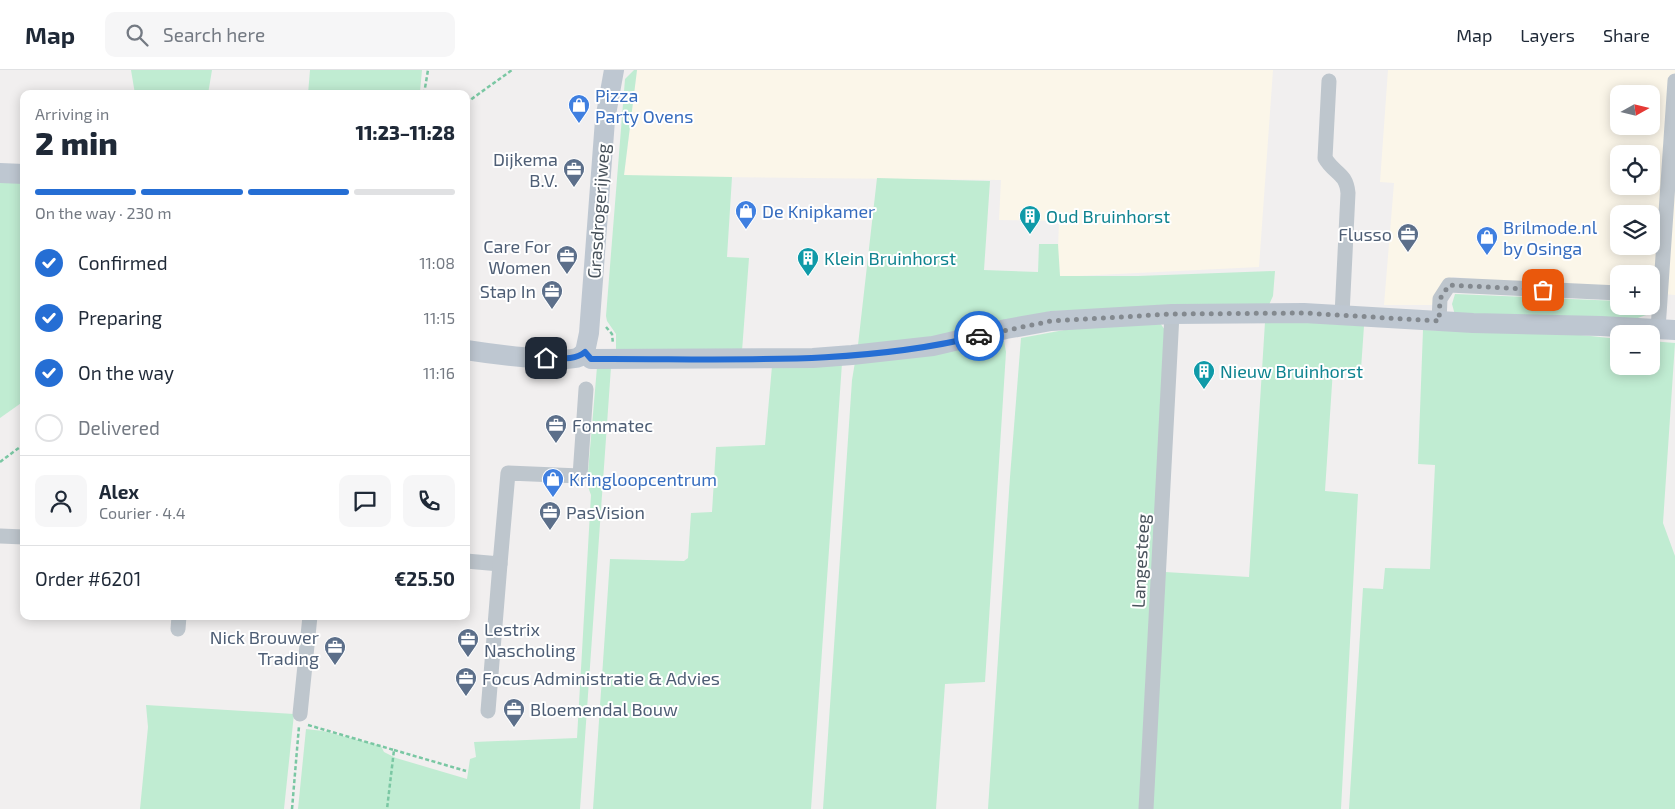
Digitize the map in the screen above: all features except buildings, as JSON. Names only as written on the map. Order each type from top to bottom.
[{"type":"street","name":"Grasdrogerijweg","points":[[585,352],[589,333],[605,120],[614,70]]},
{"type":"street","points":[[1329,81],[1325,158],[1346,180],[1348,193],[1342,315]]},
{"type":"street","points":[[1659,265],[1672,170],[1675,81]]},
{"type":"street","points":[[0,173],[20,174]]},
{"type":"street","points":[[1439,321],[1440,299],[1449,285],[1610,293]]},
{"type":"street","points":[[470,351],[507,356],[565,359],[579,357],[585,352],[591,359],[813,358],[933,346],[1020,326],[1051,321],[1172,314],[1342,315],[1439,321],[1666,329],[1660,310]]},
{"type":"street","name":"Langesteeg","points":[[1146,809],[1172,314]]},
{"type":"street","points":[[488,711],[508,473],[580,476],[586,389]]},
{"type":"street","points":[[0,536],[20,538]]},
{"type":"street","points":[[470,561],[500,564]]},
{"type":"street","points":[[300,714],[310,620]]},
{"type":"path","points":[[425,90],[428,70]]},
{"type":"path","points":[[470,99],[512,70]]},
{"type":"path","points":[[0,462],[20,447]]},
{"type":"path","points":[[292,809],[299,723],[466,771]]},
{"type":"path","points":[[387,809],[394,750]]},
{"type":"shaded area","points":[[637,70],[1273,70],[1259,267],[1057,277],[1059,221],[999,220],[1001,180],[624,176]]},
{"type":"shaded area","points":[[1388,70],[1675,70],[1675,295],[1660,294],[1660,265],[1610,265],[1610,290],[1453,277],[1432,305],[1384,305],[1394,183],[1380,182]]},
{"type":"green space","points":[[131,70],[212,70],[209,90],[134,90]]},
{"type":"green space","points":[[310,70],[422,70],[420,90],[308,90]]},
{"type":"green space","points":[[634,70],[637,70],[624,175],[732,177],[727,257],[749,258],[742,351],[616,353],[616,334],[607,321],[606,316],[625,79]]},
{"type":"green space","points":[[0,178],[20,178],[20,404],[0,418]]},
{"type":"green space","points":[[877,178],[990,181],[984,270],[1038,272],[1039,244],[1058,244],[1060,276],[1138,276],[1275,271],[1273,296],[1268,307],[1052,311],[927,339],[858,345]]},
{"type":"green space","points":[[1455,294],[1610,301],[1610,315],[1646,315],[1635,319],[1455,315],[1452,304]]},
{"type":"green space","points":[[1282,321],[1364,326],[1361,369],[1333,369],[1325,491],[1358,494],[1341,809],[1152,809],[1165,572],[1249,577],[1265,322]]},
{"type":"green space","points":[[1160,323],[1165,330],[1139,809],[988,809],[1021,338],[1075,328]]},
{"type":"green space","points":[[1423,330],[1571,334],[1610,338],[1610,375],[1660,375],[1660,342],[1675,343],[1663,523],[1675,556],[1675,809],[1349,809],[1363,588],[1383,589],[1385,568],[1430,569],[1435,465],[1418,464]]},
{"type":"green space","points":[[1004,341],[1006,352],[985,682],[945,684],[936,809],[823,809],[852,380],[855,362],[947,352]]},
{"type":"green space","points":[[842,363],[811,809],[593,809],[610,559],[684,561],[688,558],[691,513],[712,512],[716,447],[765,445],[772,366]]},
{"type":"green space","points":[[597,367],[611,367],[580,809],[298,809],[306,729],[323,731],[381,746],[384,752],[396,758],[467,779],[470,759],[476,757],[474,742],[577,738],[591,495],[587,484]]},
{"type":"green space","points":[[146,705],[294,714],[284,809],[140,809],[148,727]]},
{"type":"way so far","points":[[979,336],[1051,321],[1172,314],[1304,313],[1439,321],[1440,299],[1449,285],[1543,290]]},
{"type":"place","name":"Pizza Party Ovens","points":[[579,124]]},
{"type":"place","name":"Dijkema B.V.","points":[[574,188]]},
{"type":"place","name":"De Knipkamer","points":[[746,230]]},
{"type":"place","name":"Oud Bruinhorst","points":[[1030,235]]},
{"type":"place","name":"Flusso","points":[[1408,253]]},
{"type":"place","name":"Brilmode.nl by Osinga","points":[[1487,256]]},
{"type":"place","name":"Care For Women","points":[[567,275]]},
{"type":"place","name":"Klein Bruinhorst","points":[[808,277]]},
{"type":"place","name":"Stap In","points":[[552,310]]},
{"type":"place","name":"Nieuw Bruinhorst","points":[[1204,390]]},
{"type":"place","name":"Fonmatec","points":[[556,444]]},
{"type":"place","name":"Kringloopcentrum","points":[[553,498]]},
{"type":"place","name":"PasVision","points":[[550,531]]},
{"type":"place","name":"Lestrix Nascholing","points":[[468,658]]},
{"type":"place","name":"Nick Brouwer Trading","points":[[335,666]]},
{"type":"place","name":"Focus Administratie & Advies","points":[[466,697]]},
{"type":"place","name":"Bloemendal Bouw","points":[[514,728]]},
{"type":"route","points":[[546,358],[565,359],[579,357],[585,352],[591,359],[813,358],[933,346],[979,336]]}]
